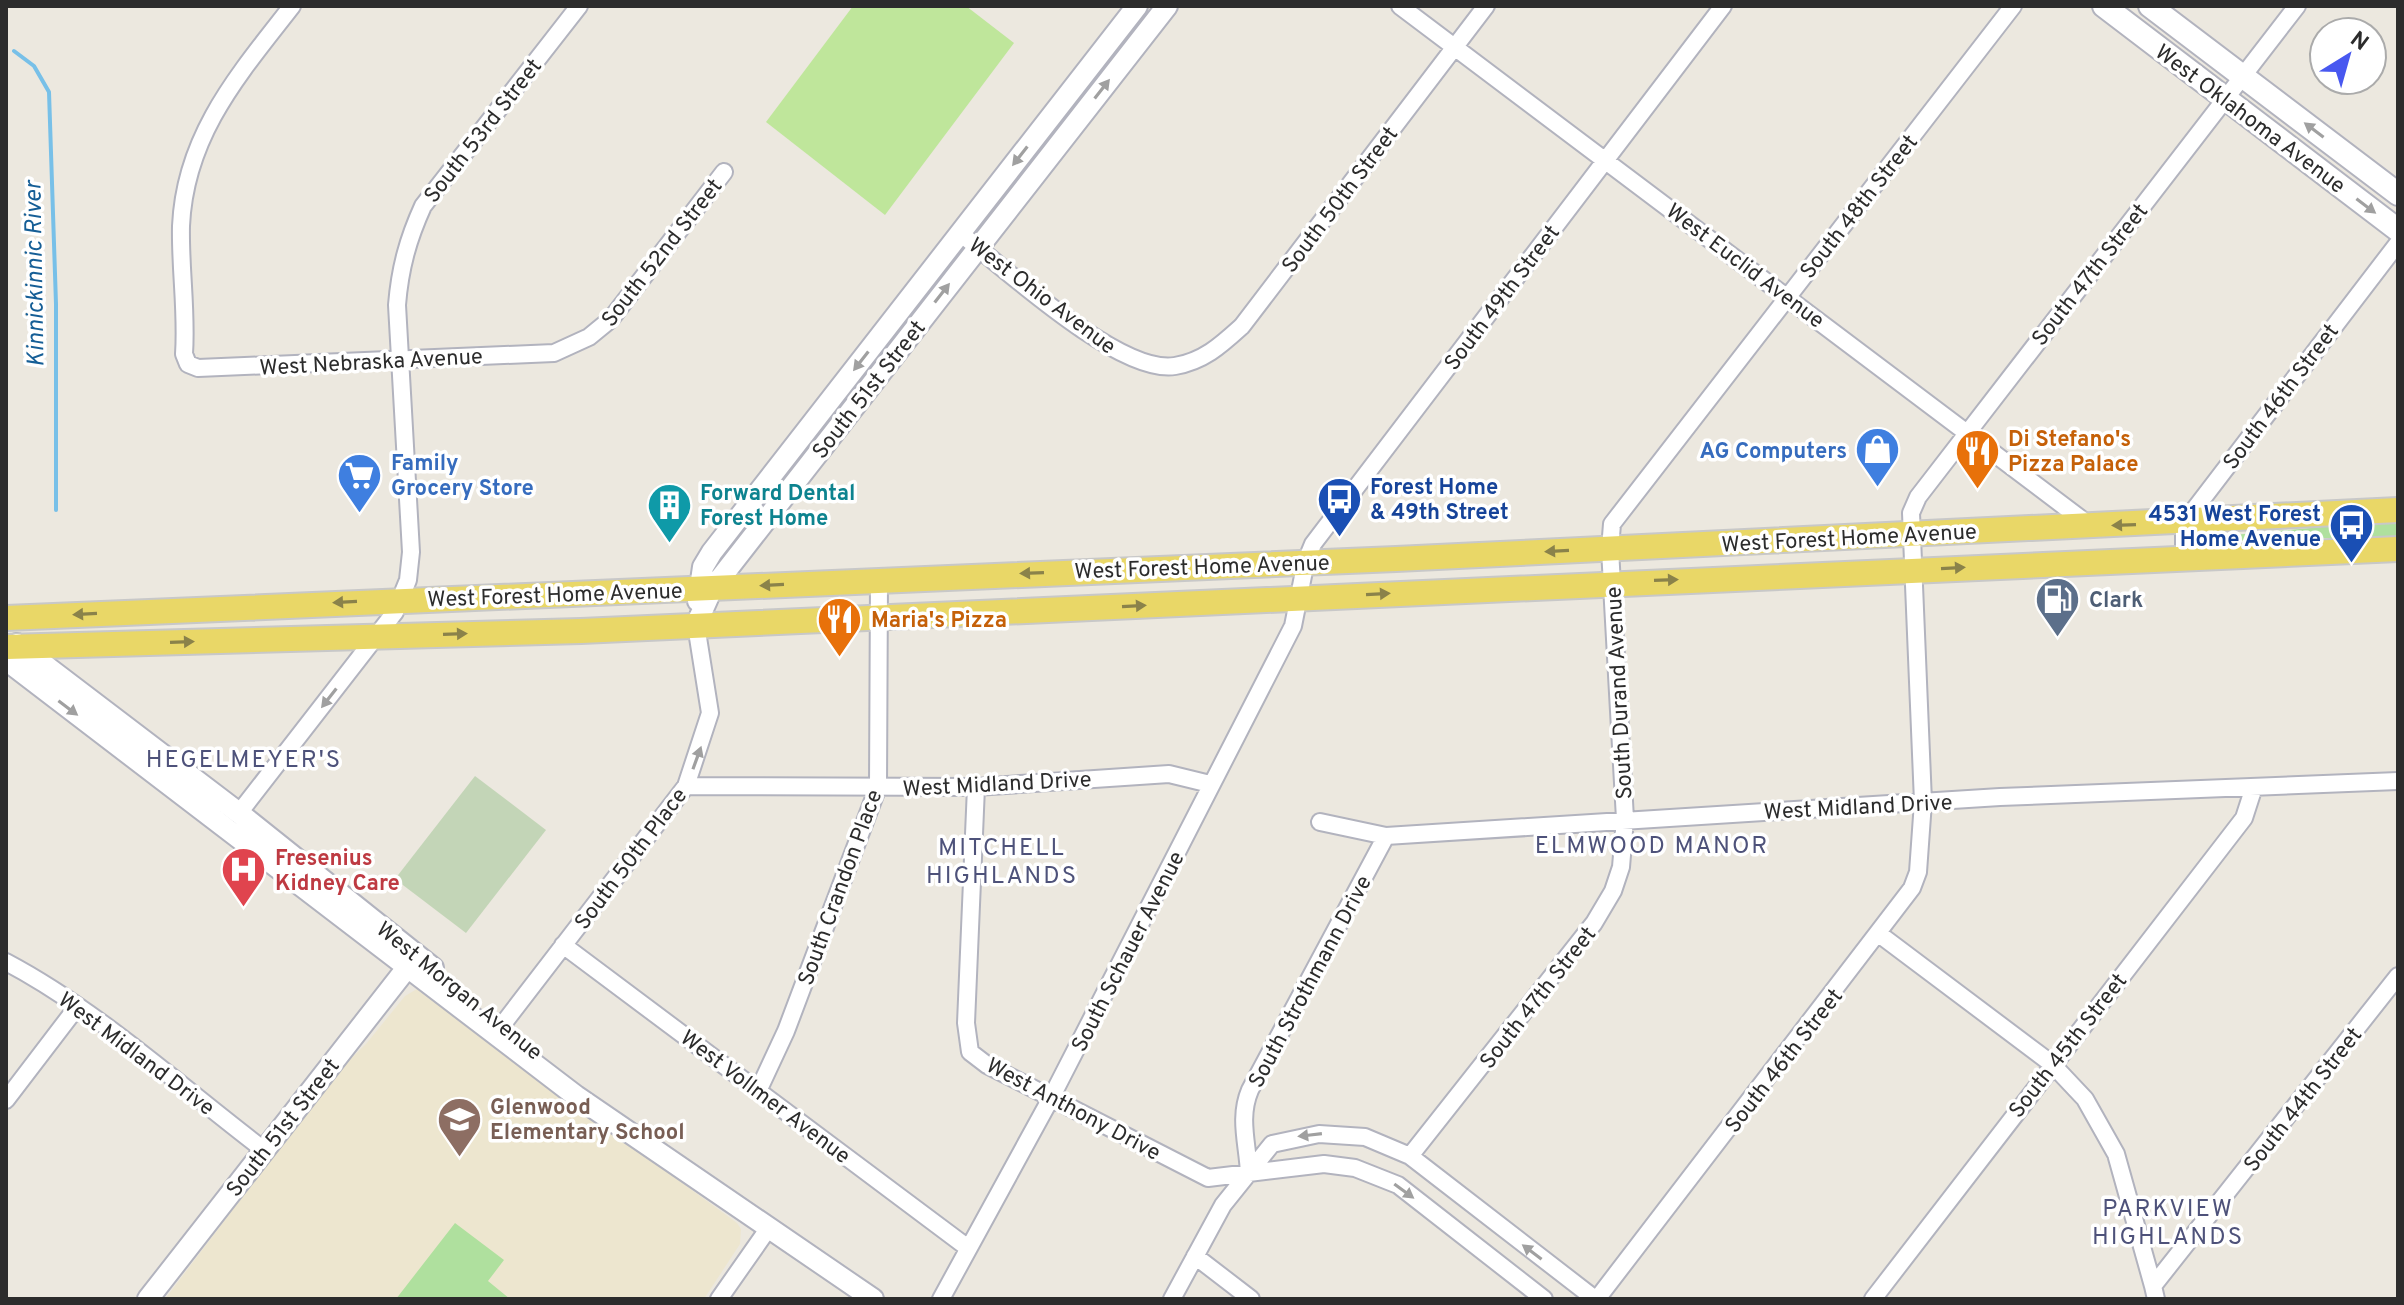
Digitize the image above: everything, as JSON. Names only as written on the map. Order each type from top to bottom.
[{"type":"main road","name":"West Oklahoma Avenue","points":[[2104,6],[2398,230]]},
{"type":"main road","name":"West Oklahoma Avenue","points":[[2150,6],[2398,194]]},
{"type":"main road","name":"West Forest Home Avenue","points":[[6,618],[1306,561],[1611,566],[1913,552],[2090,526],[2398,510]]},
{"type":"main road","name":"West Forest Home Avenue","points":[[10,647],[880,618],[1300,597],[1611,566],[1913,552],[2184,558],[2398,549]]},
{"type":"street","name":"West Nebraska Avenue","points":[[292,6],[223,94],[202,133],[187,177],[181,226],[184,354],[188,364],[209,369],[554,353]]},
{"type":"street","name":"South 53rd Street","points":[[402,600],[411,552],[397,305],[400,265],[423,206],[579,6]]},
{"type":"street","name":"South 51st Street","points":[[706,589],[703,567],[712,552],[1137,6]]},
{"type":"street","name":"South 51st Street","points":[[696,625],[706,589],[1167,6]]},
{"type":"street","name":"West Euclid Avenue","points":[[1400,6],[2090,526]]},
{"type":"street","name":"South 50th Street","points":[[1172,367],[1208,356],[1242,326],[1486,6]]},
{"type":"street","name":"South 49th Street","points":[[1300,597],[1306,561],[1313,544],[1723,6]]},
{"type":"street","name":"South 48th Street","points":[[1611,566],[1612,524],[2013,6]]},
{"type":"street","name":"South 47th Street","points":[[1923,802],[1911,513],[1918,497],[2297,6]]},
{"type":"street","name":"South 52nd Street","points":[[554,353],[589,337],[611,319],[724,172]]},
{"type":"street","name":"West Ohio Avenue","points":[[960,233],[1097,340],[1131,359],[1172,367]]},
{"type":"street","name":"South 46th Street","points":[[2184,523],[2398,243]]},
{"type":"street","points":[[2184,523],[2184,558]]},
{"type":"street","name":"South Durand Avenue","points":[[1611,566],[1625,819]]},
{"type":"street","name":"South Crandon Place","points":[[759,1089],[786,1031],[878,787],[879,580]]},
{"type":"street","name":"South Schauer Avenue","points":[[941,1299],[1051,1098],[1203,806],[1210,784],[1293,626],[1300,597]]},
{"type":"street","points":[[236,823],[402,600]]},
{"type":"street","name":"South 50th Place","points":[[503,1024],[686,786],[710,713],[696,625]]},
{"type":"street","name":"West Morgan Avenue","points":[[10,647],[413,961],[576,1096],[873,1299]]},
{"type":"street","name":"West Midland Drive","points":[[686,786],[976,787],[1169,774],[1210,784]]},
{"type":"street","name":"West Midland Drive","points":[[1320,822],[1386,836],[1923,802],[2398,781]]},
{"type":"street","name":"West Anthony Drive","points":[[976,787],[966,1023],[970,1052],[987,1065],[1208,1178],[1324,1164],[1376,1174],[1398,1185],[1544,1299]]},
{"type":"street","name":"South 45th Street","points":[[1873,1299],[2244,818],[2254,787]]},
{"type":"street","name":"South 46th Street","points":[[1596,1299],[1902,905],[1918,872],[1923,802]]},
{"type":"street","name":"South 47th Street","points":[[1410,1156],[1607,904],[1621,867],[1625,819]]},
{"type":"street","name":"South Strothmann Drive","points":[[1249,1174],[1242,1115],[1250,1090],[1386,836]]},
{"type":"street","points":[[1879,934],[2052,1064],[2085,1099],[2116,1154],[2154,1292]]},
{"type":"street","name":"West Vollmer Avenue","points":[[563,945],[968,1248]]},
{"type":"street","name":"South 51st Street","points":[[148,1299],[413,961]]},
{"type":"street","name":"West Morgan Avenue","points":[[413,961],[503,1024],[581,1088],[608,1115]]},
{"type":"street","name":"West Midland Drive","points":[[6,962],[40,980],[264,1150]]},
{"type":"street","name":"South 44th Street","points":[[2154,1292],[2398,976]]},
{"type":"street","points":[[6,1100],[77,1007]]},
{"type":"street","points":[[1172,1299],[1223,1205],[1272,1144],[1302,1135],[1365,1137],[1410,1156],[1596,1299]]},
{"type":"street","points":[[719,1299],[768,1229]]},
{"type":"street","points":[[1195,1256],[1251,1299]]},
{"type":"shaded area","name":"Glenwood Elementary School","points":[[417,989],[737,1223],[741,1229],[740,1244],[704,1299],[165,1299],[338,1071],[366,1044],[405,996]]},
{"type":"green space","points":[[853,6],[966,6],[1014,43],[885,215],[766,122]]},
{"type":"green space","points":[[2398,520],[2398,536],[2222,541],[2222,536]]},
{"type":"green space","points":[[475,776],[546,830],[466,933],[395,879]]},
{"type":"green space","points":[[455,1223],[504,1260],[488,1281],[510,1299],[396,1299]]},
{"type":"waterway","name":"Kinnickinnic River","points":[[14,51],[34,66],[49,92],[56,304],[56,510]]},
{"type":"place","name":"AG Computers","points":[[1878,489]]},
{"type":"place","name":"Di Stefano's Pizza Palace","points":[[1977,490]]},
{"type":"place","name":"Family Grocery Store","points":[[360,514]]},
{"type":"place","name":"Forest Home & 49th Street","points":[[1339,538]]},
{"type":"place","name":"Forward Dental Forest Home","points":[[669,544]]},
{"type":"place","name":"4531 West Forest Home Avenue","points":[[2352,565]]},
{"type":"place","name":"Clark","points":[[2058,638]]},
{"type":"place","name":"Maria's Pizza","points":[[840,658]]},
{"type":"place","name":"Fresenius Kidney Care","points":[[244,909]]},
{"type":"place","name":"Glenwood Elementary School","points":[[459,1158]]},
{"type":"district","name":"HEGELMEYER'S","points":[[244,759]]},
{"type":"district","name":"ELMWOOD MANOR","points":[[1652,845]]},
{"type":"district","name":"MITCHELL HIGHLANDS","points":[[1002,861]]},
{"type":"district","name":"PARKVIEW HIGHLANDS","points":[[2168,1222]]}]
